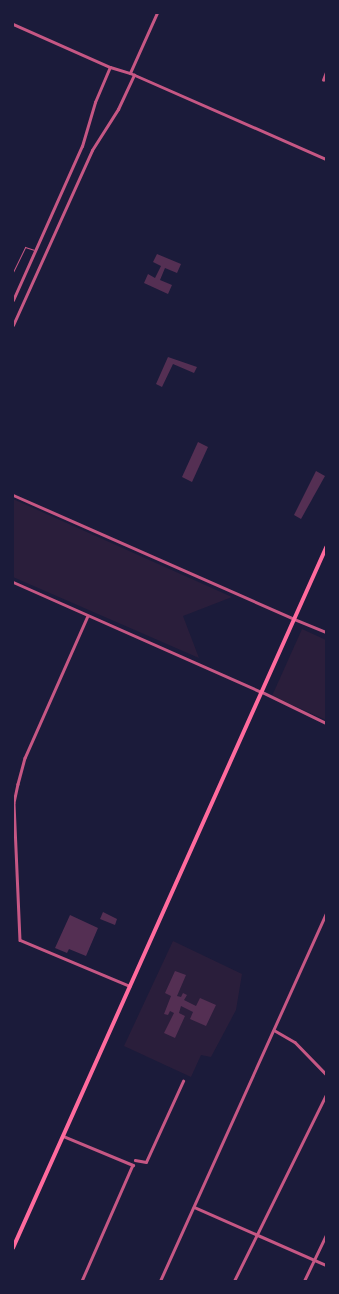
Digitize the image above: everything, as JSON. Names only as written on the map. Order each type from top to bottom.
[{"type":"main road","points":[[13,1248],[62,1135],[326,548]]},
{"type":"street","points":[[130,73],[157,13]]},
{"type":"street","points":[[13,24],[110,67],[130,73],[326,159]]},
{"type":"street","points":[[13,300],[82,146],[95,102],[110,67]]},
{"type":"street","points":[[323,80],[326,72]]},
{"type":"street","points":[[13,325],[92,150],[118,109],[134,75]]},
{"type":"street","points":[[13,495],[326,632]]},
{"type":"street","points":[[13,582],[261,692],[326,723]]},
{"type":"street","points":[[88,616],[25,758],[14,803],[20,940],[130,986]]},
{"type":"street","points":[[160,1281],[326,914]]},
{"type":"street","points":[[274,1030],[296,1042],[326,1074]]},
{"type":"street","points":[[136,1160],[146,1162],[183,1080]]},
{"type":"street","points":[[234,1281],[326,1095]]},
{"type":"street","points":[[62,1135],[133,1165],[82,1281]]},
{"type":"street","points":[[194,1207],[326,1265]]},
{"type":"street","points":[[304,1281],[326,1235]]},
{"type":"lane","points":[[13,272],[25,247],[35,250]]},
{"type":"shaded area","points":[[13,499],[232,597],[183,616],[199,658],[13,577]]},
{"type":"shaded area","points":[[302,629],[326,640],[326,720],[272,696]]},
{"type":"shaded area","points":[[173,941],[242,974],[236,1010],[211,1057],[201,1055],[191,1077],[124,1046]]},
{"type":"building","points":[[157,254],[181,264],[177,273],[165,268],[160,280],[172,285],[168,294],[144,283],[148,274],[155,278],[161,266],[153,262]]},
{"type":"building","points":[[168,357],[197,367],[194,373],[173,364],[162,387],[156,384]]},
{"type":"building","points":[[198,442],[208,447],[192,482],[182,477]]},
{"type":"building","points":[[316,471],[325,476],[301,519],[294,515]]},
{"type":"building","points":[[103,912],[117,919],[115,925],[100,919]]},
{"type":"building","points":[[70,915],[98,928],[86,956],[69,949],[67,953],[55,948]]},
{"type":"building","points":[[175,971],[186,975],[177,996],[181,997],[183,993],[187,995],[184,1000],[196,1006],[200,998],[216,1005],[206,1026],[190,1019],[193,1012],[181,1006],[179,1013],[185,1016],[175,1038],[164,1033],[174,1013],[170,1011],[168,1015],[164,1014],[171,996],[165,993]]}]
